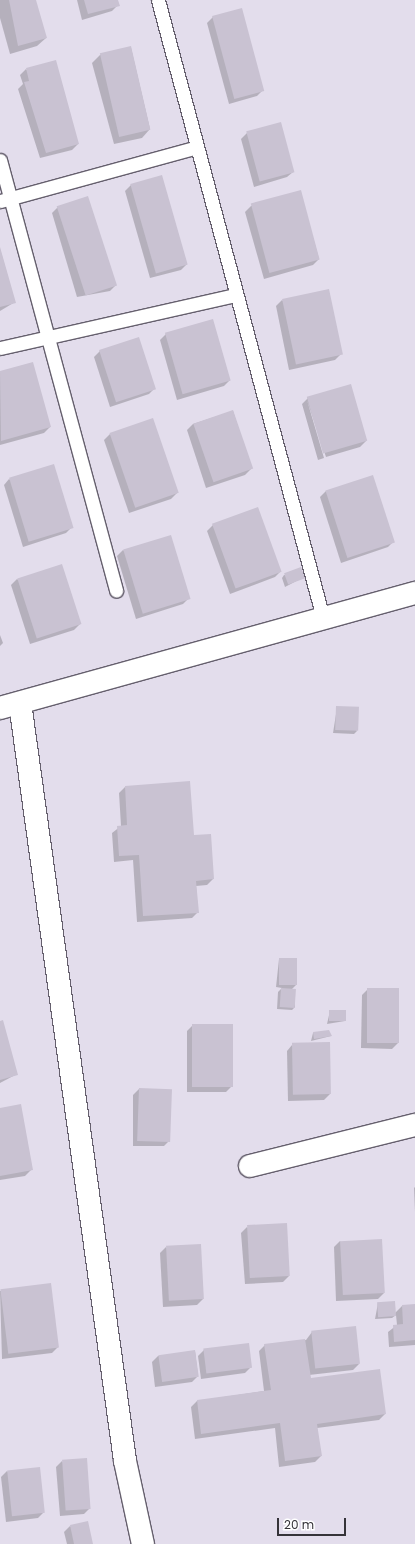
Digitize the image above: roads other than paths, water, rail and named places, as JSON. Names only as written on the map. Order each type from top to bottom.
[{"type":"street","points":[[143,1544],[125,1460],[10,706],[415,593]]},
{"type":"street","points":[[250,1166],[415,1125]]},
{"type":"lane","points":[[158,0],[323,618]]},
{"type":"lane","points":[[5,200],[197,147]]},
{"type":"lane","points":[[0,160],[5,200],[49,337],[116,591]]},
{"type":"lane","points":[[0,348],[236,295]]}]
